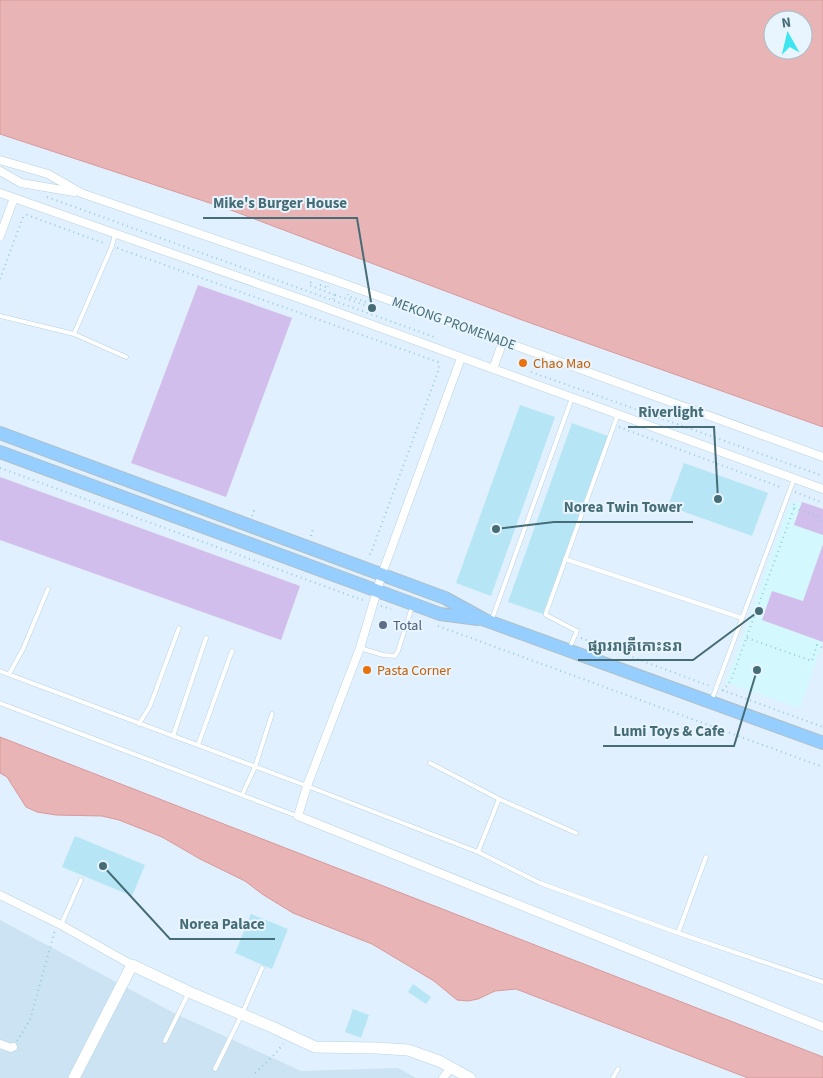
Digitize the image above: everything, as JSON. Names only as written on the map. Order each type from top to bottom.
[{"type":"main road","points":[[0,433],[445,598],[488,621],[823,743]]},
{"type":"main road","points":[[0,452],[440,614],[488,621]]},
{"type":"street","name":"MEKONG PROMENADE","points":[[0,160],[48,174],[81,193],[351,286],[823,457]]},
{"type":"street","points":[[0,171],[21,183],[81,193]]},
{"type":"street","points":[[0,193],[823,489]]},
{"type":"street","points":[[0,236],[14,198]]},
{"type":"street","points":[[493,369],[503,341]]},
{"type":"street","points":[[461,358],[382,574],[360,648],[307,786],[298,816],[823,1027]]},
{"type":"street","points":[[0,895],[59,924],[132,965],[315,1047],[408,1050],[439,1061],[470,1078]]},
{"type":"street","points":[[74,1078],[132,965]]},
{"type":"street","points":[[0,1044],[13,1047]]},
{"type":"street","points":[[443,1078],[450,1068]]},
{"type":"lane","points":[[74,334],[112,246],[115,234]]},
{"type":"lane","points":[[0,316],[74,334],[126,357]]},
{"type":"lane","points":[[488,621],[572,398]]},
{"type":"lane","points":[[569,650],[577,631],[546,615],[546,613],[618,414]]},
{"type":"lane","points":[[711,702],[792,492],[794,479]]},
{"type":"lane","points":[[566,559],[742,618]]},
{"type":"lane","points":[[9,674],[23,649],[48,589]]},
{"type":"lane","points":[[360,648],[383,655],[395,656],[413,604]]},
{"type":"lane","points":[[139,724],[150,706],[179,628]]},
{"type":"lane","points":[[172,736],[206,638]]},
{"type":"lane","points":[[198,745],[232,650]]},
{"type":"lane","points":[[0,671],[478,852],[540,882],[678,933],[823,982]]},
{"type":"lane","points":[[0,703],[298,816]]},
{"type":"lane","points":[[242,795],[255,767],[272,714]]},
{"type":"lane","points":[[430,763],[499,799],[576,833]]},
{"type":"lane","points":[[478,852],[499,799]]},
{"type":"lane","points":[[678,933],[706,857]]},
{"type":"lane","points":[[59,924],[81,880]]},
{"type":"lane","points":[[215,1069],[262,968]]},
{"type":"lane","points":[[164,1041],[189,992]]},
{"type":"lane","points":[[613,1078],[618,1069]]},
{"type":"path","points":[[47,197],[445,341]]},
{"type":"path","points":[[0,279],[23,217],[26,215],[438,362],[439,369],[372,553]]},
{"type":"path","points":[[331,279],[328,288],[310,282],[309,285],[366,305],[366,302],[348,296],[351,286]]},
{"type":"path","points":[[333,300],[335,295]]},
{"type":"path","points":[[524,370],[823,476]]},
{"type":"path","points":[[614,425],[823,502]]},
{"type":"path","points":[[723,690],[731,680],[794,508],[792,492]]},
{"type":"path","points":[[252,516],[255,508]]},
{"type":"path","points":[[794,508],[823,518]]},
{"type":"path","points":[[819,517],[823,524]]},
{"type":"path","points":[[310,538],[313,529]]},
{"type":"path","points":[[575,636],[823,727]]},
{"type":"path","points":[[747,638],[812,661],[817,645],[823,648]]},
{"type":"path","points":[[13,1047],[30,1020],[59,924]]},
{"type":"path","points":[[255,1073],[276,1053],[289,1036]]},
{"type":"shaded area","points":[[0,0],[823,0],[823,427],[522,320],[228,209],[0,134]]},
{"type":"shaded area","points":[[198,285],[292,318],[226,497],[131,463]]},
{"type":"shaded area","points":[[0,477],[300,586],[281,640],[0,540]]},
{"type":"shaded area","points":[[802,502],[794,524],[823,535],[823,544],[803,602],[762,620],[823,642],[800,708],[726,683],[790,503]]},
{"type":"shaded area","points":[[802,502],[823,509],[823,535],[794,525]]},
{"type":"shaded area","points":[[823,544],[823,642],[762,620],[772,591],[803,601]]},
{"type":"shaded area","points":[[0,737],[823,1057],[823,1078],[748,1078],[516,989],[495,991],[478,999],[468,1001],[457,1000],[434,981],[372,944],[293,913],[245,881],[200,859],[162,837],[119,820],[102,816],[56,815],[37,812],[26,807],[7,777],[0,773]]},
{"type":"shaded area","points":[[0,920],[176,1014],[301,1071],[398,1068],[416,1078],[0,1078]]},
{"type":"building","points":[[520,405],[555,417],[491,596],[456,583]]},
{"type":"building","points":[[572,423],[608,436],[543,614],[508,602]]},
{"type":"building","points":[[684,463],[768,493],[752,536],[668,506]]},
{"type":"building","points":[[75,836],[145,865],[132,896],[62,867]]},
{"type":"building","points":[[251,914],[288,929],[272,969],[235,953]]},
{"type":"building","points":[[413,984],[431,997],[426,1004],[408,992]]},
{"type":"building","points":[[353,1009],[369,1015],[361,1038],[345,1032]]},
{"type":"place","name":"Mike's Burger House","points":[[372,308]]},
{"type":"place","name":"Chao Mao","points":[[523,363]]},
{"type":"place","name":"Riverlight","points":[[718,499]]},
{"type":"place","name":"Norea Twin Tower","points":[[496,529]]},
{"type":"place","name":"ផ្សាររាត្រីកោះនរា","points":[[759,611]]},
{"type":"place","name":"Total","points":[[383,625]]},
{"type":"place","name":"Pasta Corner","points":[[367,670]]},
{"type":"place","name":"Lumi Toys & Cafe","points":[[757,670]]},
{"type":"place","name":"Norea Palace","points":[[103,866]]}]
